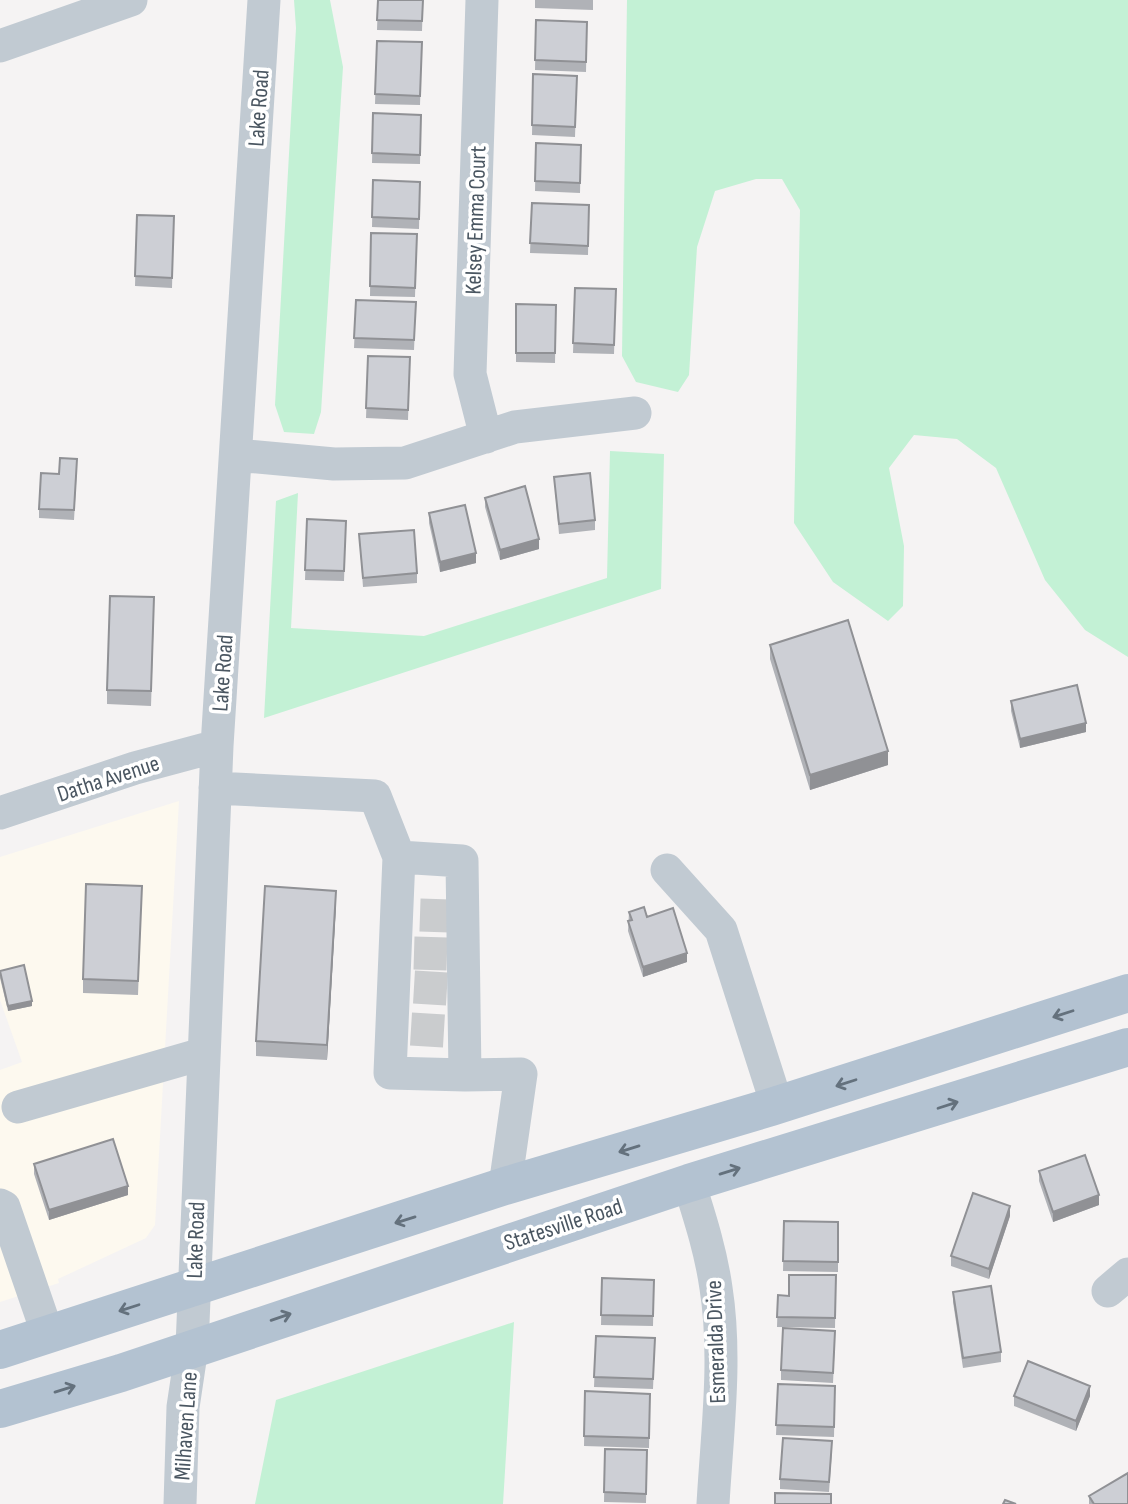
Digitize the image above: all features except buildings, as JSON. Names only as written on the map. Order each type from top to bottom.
[{"type":"main road","points":[[0,1350],[505,1186],[777,1105],[1128,993]]},
{"type":"main road","name":"Statesville Road","points":[[0,1409],[689,1183],[1128,1047]]},
{"type":"street","points":[[0,46],[131,0]]},
{"type":"street","name":"Lake Road","points":[[192,1348],[202,1054],[217,746],[264,0]]},
{"type":"street","name":"Kelsey Emma Court","points":[[482,0],[470,374],[486,438]]},
{"type":"street","points":[[236,455],[334,464],[405,463],[515,427],[635,413]]},
{"type":"street","name":"Datha Avenue","points":[[0,813],[135,768],[217,746]]},
{"type":"street","points":[[215,788],[375,796],[399,857],[456,954],[454,1031],[465,1075]]},
{"type":"street","points":[[399,857],[462,861],[432,915],[404,952],[401,1028],[390,1073],[521,1074],[505,1186]]},
{"type":"street","points":[[667,870],[721,930],[777,1105]]},
{"type":"street","points":[[18,1107],[202,1054]]},
{"type":"street","name":"Esmeralda Drive","points":[[689,1183],[708,1245],[717,1290],[721,1372],[713,1504]]},
{"type":"street","points":[[0,1205],[4,1207],[48,1335]]},
{"type":"street","name":"Milhaven Lane","points":[[180,1504],[183,1407],[192,1348]]},
{"type":"shaded area","points":[[179,801],[155,1225],[146,1238],[58,1279],[59,1283],[0,1302],[0,1070],[22,1062],[0,1000],[0,857]]},
{"type":"green space","points":[[294,0],[330,0],[343,67],[321,412],[314,434],[284,432],[275,405],[296,28]]},
{"type":"green space","points":[[627,0],[1128,0],[1128,657],[1085,630],[1045,580],[996,468],[957,439],[914,435],[889,468],[904,546],[903,606],[888,621],[833,582],[794,523],[800,210],[782,179],[756,179],[715,191],[697,247],[689,375],[678,392],[636,382],[622,356]]},
{"type":"green space","points":[[610,451],[664,454],[661,589],[264,718],[276,501],[298,493],[291,628],[424,636],[607,578]]},
{"type":"green space","points":[[514,1322],[503,1504],[255,1504],[276,1400]]},
{"type":"tunnel","points":[[420,915],[450,916]]},
{"type":"tunnel","points":[[414,953],[448,954]]},
{"type":"tunnel","points":[[414,987],[448,989]]},
{"type":"tunnel","points":[[411,1029],[444,1031]]}]
